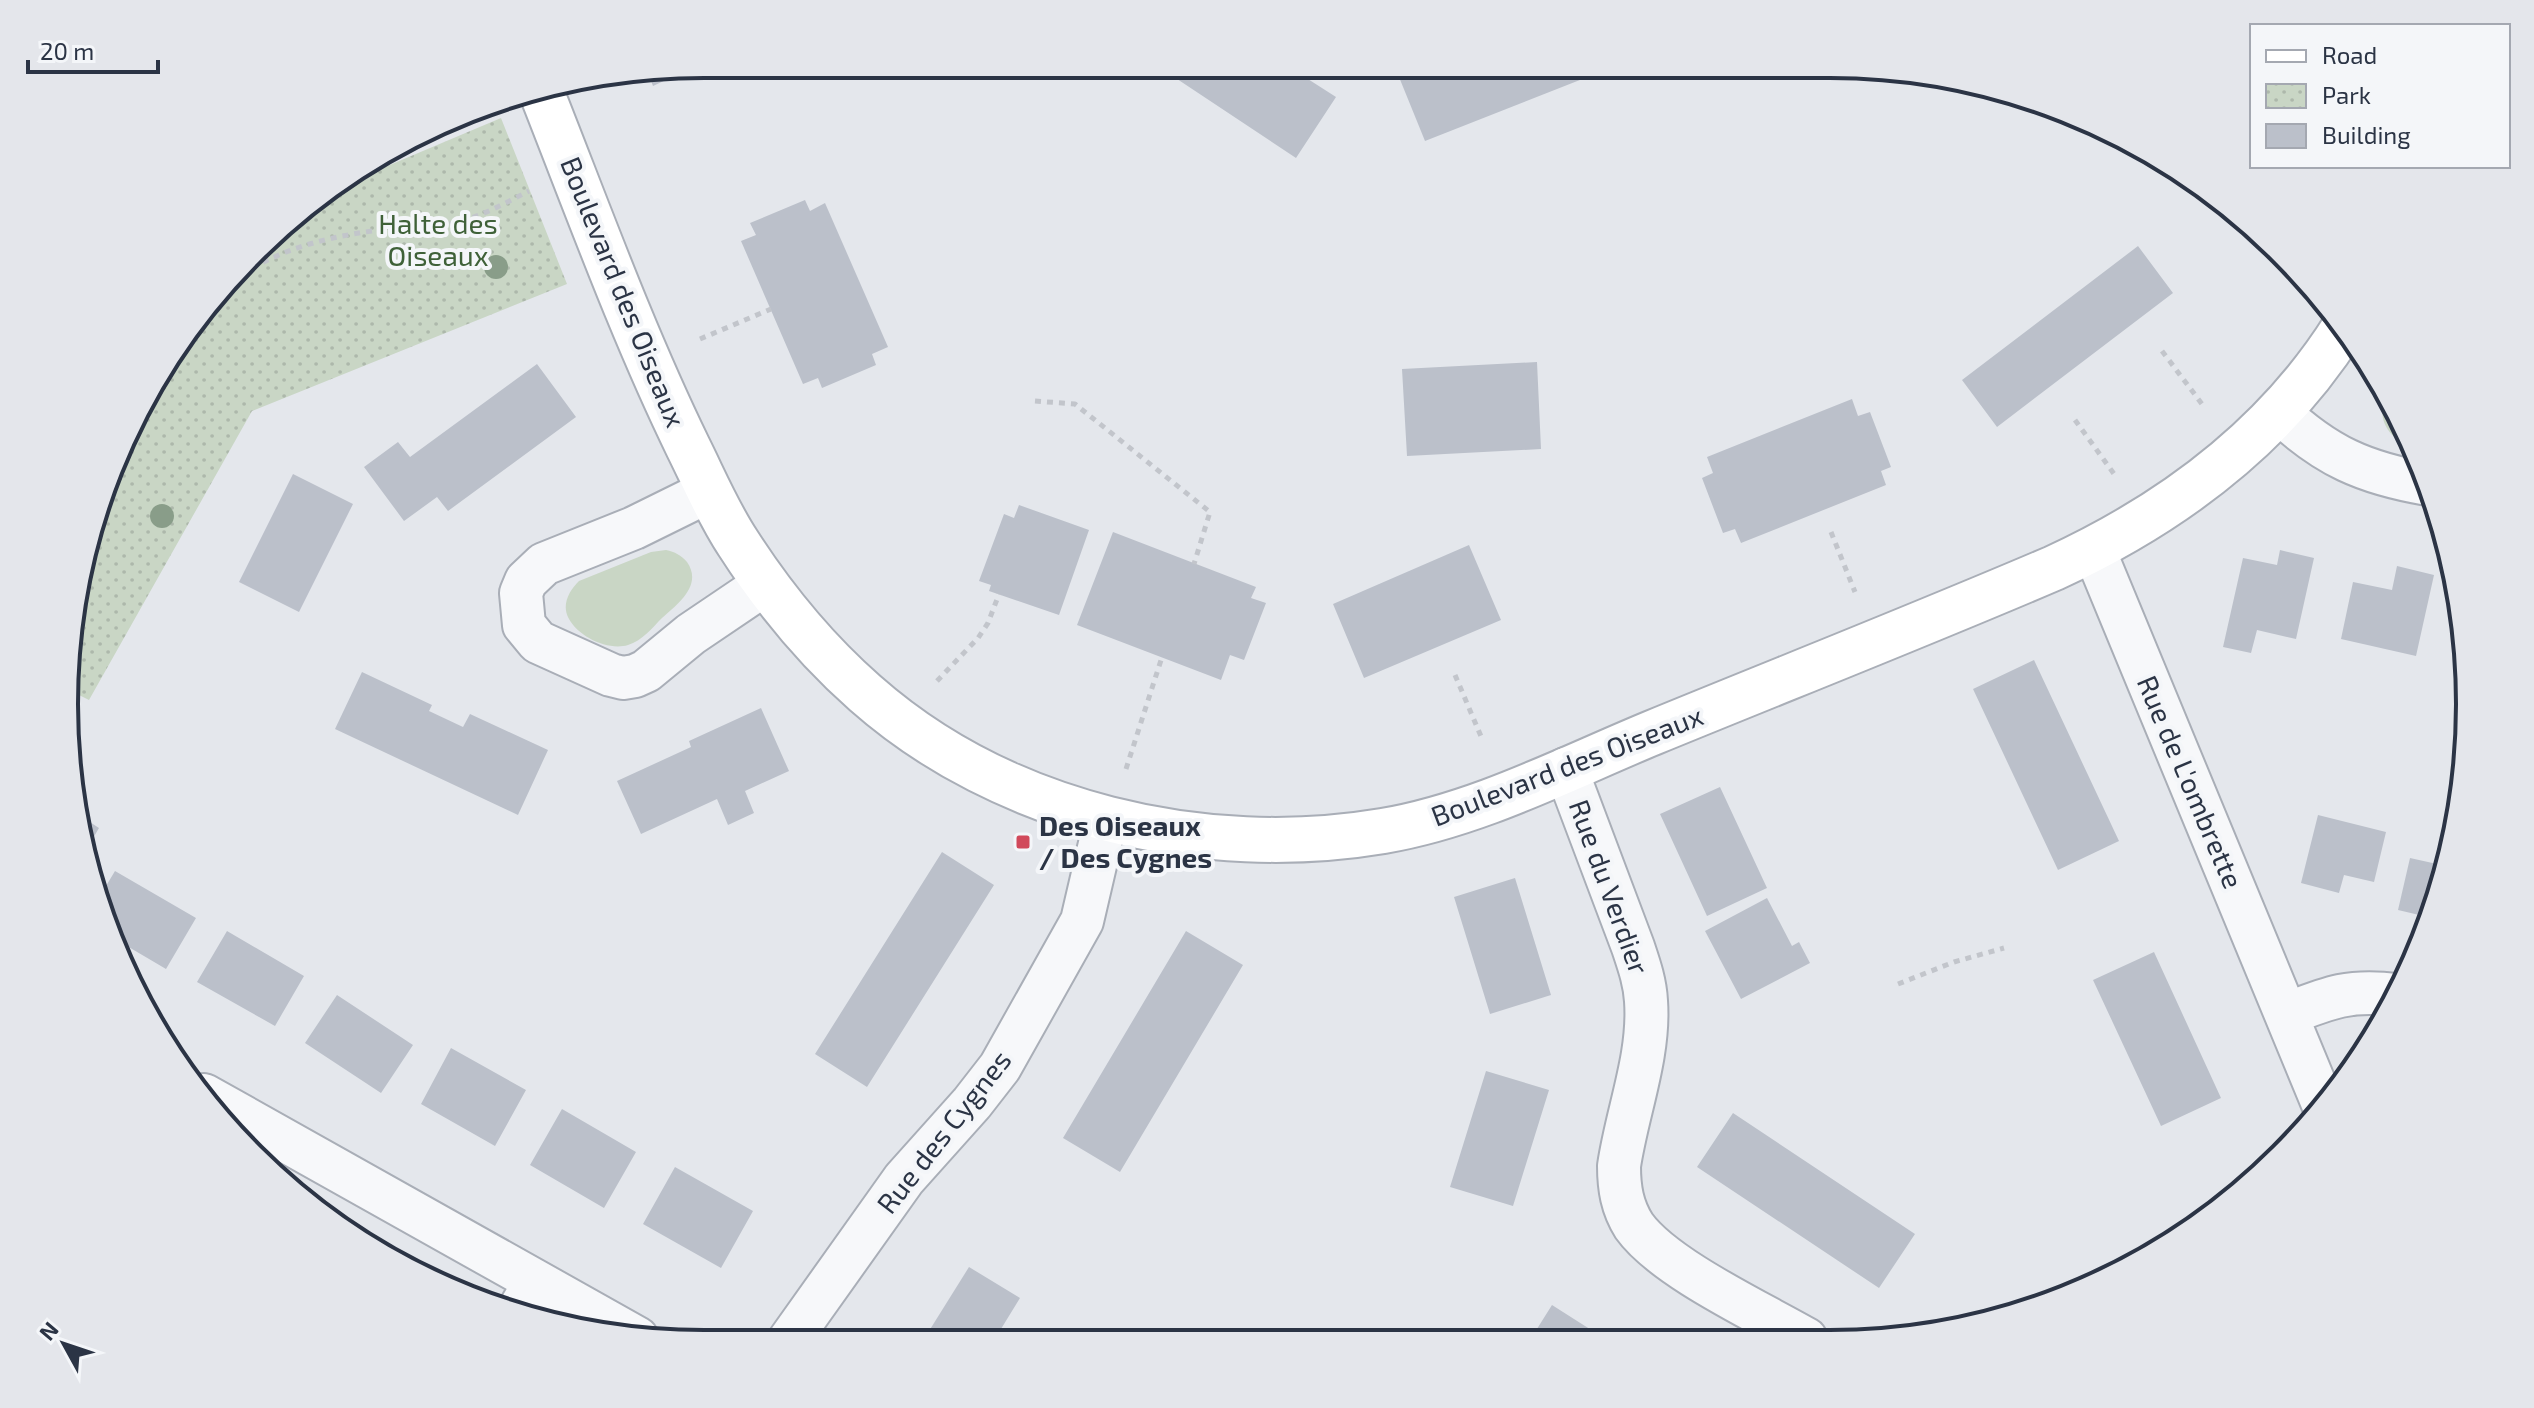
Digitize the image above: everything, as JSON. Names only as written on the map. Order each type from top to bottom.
[{"type":"street","name":"Boulevard des Oiseaux","points":[[544,99],[646,353],[709,491],[734,538],[765,584],[807,636],[869,697],[934,743],[991,774],[1053,802],[1167,832],[1230,838],[1313,838],[1369,833],[1431,821],[1528,786],[2008,587],[2094,550],[2155,515],[2208,477],[2279,412],[2319,365],[2337,338]]},
{"type":"street","points":[[2279,412],[2307,437],[2334,455],[2377,473],[2415,481]]},
{"type":"street","points":[[709,491],[634,528],[544,564],[526,581],[521,593],[524,625],[531,635],[549,648],[611,675],[623,678],[635,676],[765,584]]},
{"type":"street","name":"Rue de L'ombrette","points":[[2094,550],[2319,1095]]},
{"type":"street","name":"Rue du Verdier","points":[[1566,769],[1633,947],[1646,999],[1644,1044],[1619,1166],[1619,1186],[1624,1206],[1634,1226],[1673,1261],[1790,1330]]},
{"type":"street","name":"Rue des Cygnes","points":[[797,1330],[904,1179],[1000,1067],[1082,921],[1106,818]]},
{"type":"street","points":[[2287,1014],[2324,999],[2353,992],[2384,994]]},
{"type":"street","points":[[227,1109],[526,1298],[581,1318]]},
{"type":"path","points":[[256,266],[282,252],[328,238],[464,221],[529,191]]},
{"type":"path","points":[[700,339],[771,309]]},
{"type":"path","points":[[2162,351],[2205,408]]},
{"type":"path","points":[[1035,401],[1075,404],[1210,512],[1194,564]]},
{"type":"path","points":[[2075,420],[2117,478]]},
{"type":"path","points":[[1831,532],[1855,592]]},
{"type":"path","points":[[937,681],[978,638],[988,623],[999,594]]},
{"type":"path","points":[[1126,769],[1162,657]]},
{"type":"path","points":[[1455,675],[1483,741]]},
{"type":"path","points":[[1898,984],[1954,962],[2004,948]]},
{"type":"green space","name":"Halte des Oiseaux","points":[[501,118],[567,284],[252,411],[89,700],[78,695],[83,622],[99,542],[126,464],[162,391],[207,323],[261,261],[323,207],[379,170]]},
{"type":"green space","points":[[2382,410],[2396,438],[2386,427]]},
{"type":"green space","points":[[666,550],[678,554],[687,562],[692,578],[690,586],[681,600],[642,637],[628,645],[612,646],[587,637],[574,626],[567,614],[566,603],[579,581],[651,552]]},
{"type":"building","points":[[1176,78],[1306,78],[1336,97],[1296,158]]},
{"type":"building","points":[[1399,78],[1585,78],[1425,141]]},
{"type":"building","points":[[668,79],[653,86],[651,80]]},
{"type":"building","points":[[805,200],[810,211],[825,203],[888,347],[872,354],[876,365],[822,388],[818,378],[803,384],[741,241],[756,235],[750,223]]},
{"type":"building","points":[[2138,246],[2173,293],[1997,427],[1962,380]]},
{"type":"building","points":[[1537,362],[1541,449],[1407,456],[1402,369]]},
{"type":"building","points":[[537,364],[576,417],[448,511],[437,497],[404,521],[364,467],[398,442],[410,457]]},
{"type":"building","points":[[1852,399],[1858,416],[1870,412],[1891,467],[1881,471],[1886,485],[1741,543],[1735,529],[1723,533],[1702,478],[1713,473],[1707,457]]},
{"type":"building","points":[[293,474],[353,504],[299,612],[239,582]]},
{"type":"building","points":[[1019,505],[1089,530],[1059,615],[989,591],[991,585],[979,581],[1004,514],[1014,518]]},
{"type":"building","points":[[1113,532],[1256,587],[1251,598],[1266,603],[1244,660],[1230,655],[1221,680],[1077,625]]},
{"type":"building","points":[[1469,545],[1501,620],[1364,678],[1333,604]]},
{"type":"building","points":[[2280,550],[2314,558],[2296,639],[2257,630],[2251,653],[2223,647],[2243,558],[2277,565]]},
{"type":"building","points":[[2397,566],[2434,575],[2416,656],[2341,639],[2353,582],[2392,590]]},
{"type":"building","points":[[2034,660],[2119,841],[2058,870],[1973,689]]},
{"type":"building","points":[[362,672],[432,705],[429,711],[463,727],[470,714],[548,750],[518,815],[335,729]]},
{"type":"building","points":[[761,708],[789,771],[745,791],[754,813],[728,825],[717,799],[641,834],[617,781],[691,747],[689,741]]},
{"type":"building","points":[[1720,787],[1767,888],[1707,916],[1660,814]]},
{"type":"building","points":[[2318,815],[2386,832],[2374,882],[2344,875],[2339,893],[2301,883]]},
{"type":"building","points":[[89,822],[99,828],[93,839]]},
{"type":"building","points":[[942,852],[994,885],[867,1087],[815,1054]]},
{"type":"building","points":[[2410,858],[2436,864],[2419,915],[2398,910]]},
{"type":"building","points":[[115,871],[196,918],[166,969],[127,946],[105,887]]},
{"type":"building","points":[[1515,878],[1551,995],[1490,1014],[1454,897]]},
{"type":"building","points":[[1767,898],[1792,946],[1799,942],[1810,963],[1741,999],[1705,931]]},
{"type":"building","points":[[227,931],[304,976],[275,1026],[197,982]]},
{"type":"building","points":[[1186,931],[1243,965],[1120,1172],[1063,1138]]},
{"type":"building","points":[[2154,952],[2221,1098],[2161,1126],[2093,980]]},
{"type":"building","points":[[337,995],[413,1045],[381,1093],[305,1043]]},
{"type":"building","points":[[451,1048],[526,1090],[495,1146],[421,1104]]},
{"type":"building","points":[[1486,1071],[1549,1090],[1513,1206],[1450,1187]]},
{"type":"building","points":[[562,1109],[636,1152],[604,1208],[530,1165]]},
{"type":"building","points":[[1733,1113],[1915,1234],[1879,1288],[1697,1167]]},
{"type":"building","points":[[675,1167],[753,1211],[721,1268],[643,1224]]},
{"type":"building","points":[[969,1267],[1020,1298],[1000,1330],[930,1330]]},
{"type":"building","points":[[1552,1305],[1591,1330],[1536,1330]]},
{"type":"place","name":"Des Oiseaux / Des Cygnes","points":[[1023,842]]}]
